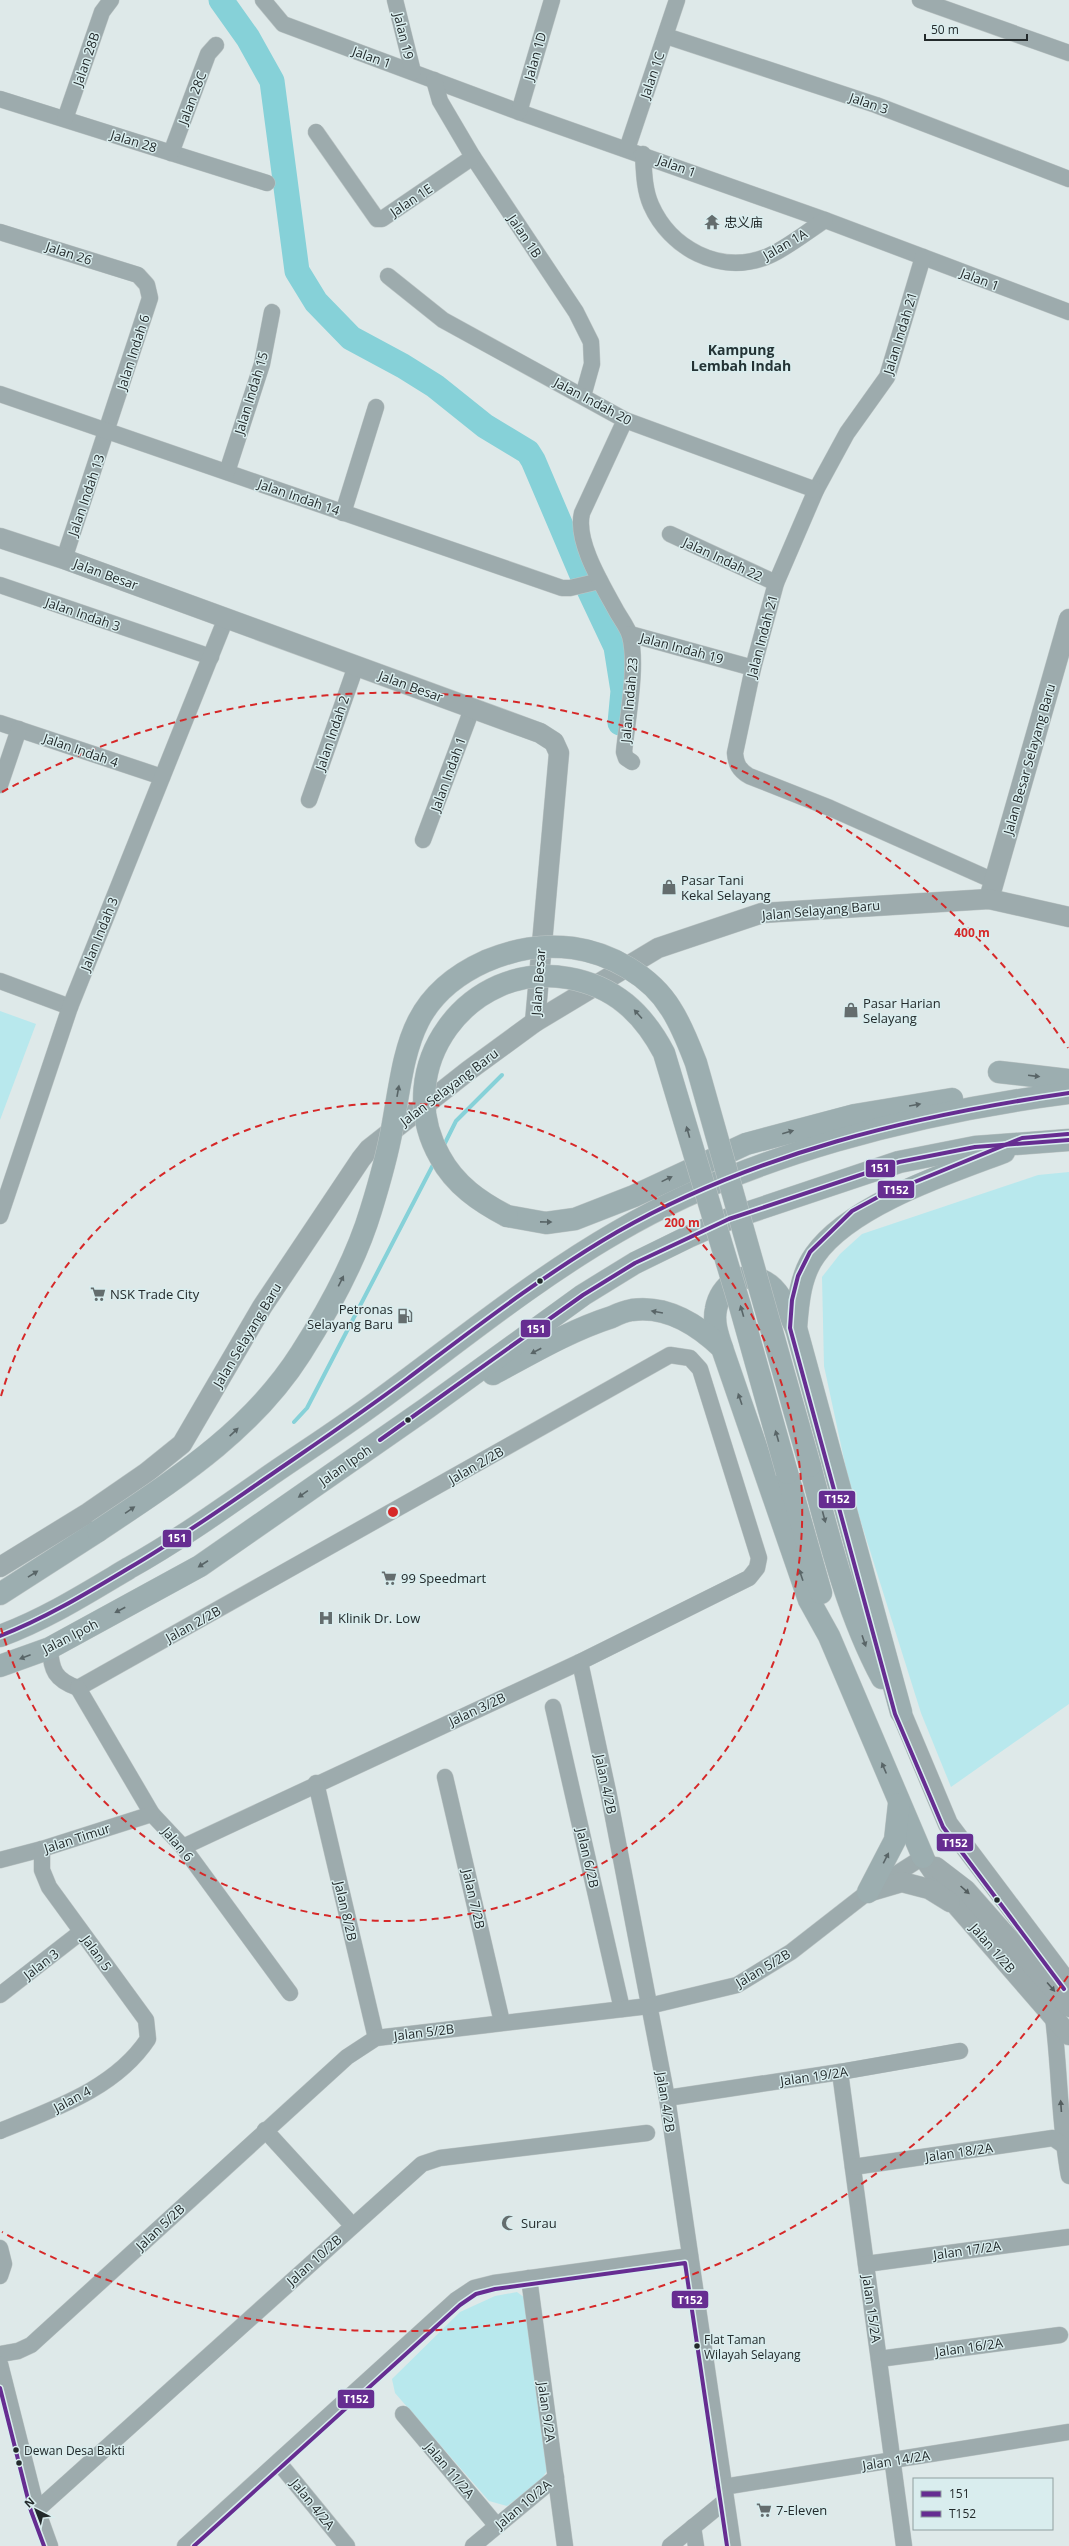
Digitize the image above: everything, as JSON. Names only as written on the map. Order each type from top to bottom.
[{"type":"highway","points":[[0,1594],[98,1531],[215,1451],[262,1406],[300,1355],[357,1251],[370,1213],[392,1130],[408,1046],[420,1016],[440,991],[468,970],[515,950],[536,946],[579,949],[620,963],[638,974],[656,990],[670,1007],[680,1025],[696,1063],[810,1466],[830,1542],[866,1648],[901,1712]]},
{"type":"highway","points":[[829,1636],[821,1593],[740,1306],[664,1053],[652,1032],[633,1009],[610,991],[584,981],[546,975],[531,975],[517,978],[487,992],[461,1011],[447,1028],[437,1044],[430,1061],[426,1078],[427,1120],[440,1157],[453,1176],[469,1192],[507,1216],[546,1223],[574,1220],[627,1199],[746,1144],[855,1115],[944,1099],[1067,1089]]},
{"type":"highway","points":[[999,1072],[1067,1089]]},
{"type":"highway","name":"Jalan Ipoh","points":[[0,1636],[37,1622],[174,1543],[378,1401],[429,1361],[564,1266],[615,1233],[667,1204],[738,1174],[867,1134],[966,1109],[1067,1089]]},
{"type":"highway","name":"Jalan Ipoh","points":[[0,1666],[50,1648],[200,1566],[427,1408],[583,1295],[635,1263],[688,1237],[736,1216],[899,1162],[975,1147],[1069,1140]]},
{"type":"highway","points":[[796,1328],[799,1295],[804,1277],[815,1255],[855,1216],[901,1194],[1024,1144]]},
{"type":"highway","points":[[901,1712],[796,1328],[778,1293],[766,1283],[754,1277],[742,1277],[729,1285],[719,1296],[715,1310],[716,1328],[722,1348],[809,1600],[829,1636],[899,1804],[923,1857]]},
{"type":"highway","points":[[427,1408],[596,1322],[632,1310],[657,1310],[682,1318],[705,1332],[722,1348]]},
{"type":"highway","points":[[868,1892],[895,1840],[899,1804]]},
{"type":"street","name":"Jalan 28B","points":[[65,120],[102,12],[111,0]]},
{"type":"street","name":"Jalan 1","points":[[263,0],[283,24],[519,112],[643,154],[825,220],[1069,312]]},
{"type":"street","name":"Jalan 19","points":[[395,0],[413,72]]},
{"type":"street","name":"Jalan 1D","points":[[519,112],[552,0]]},
{"type":"street","name":"Jalan 1C","points":[[627,149],[677,0]]},
{"type":"street","points":[[920,0],[1069,53]]},
{"type":"street","name":"Jalan 3","points":[[666,36],[876,105],[1069,179]]},
{"type":"street","name":"Jalan 28C","points":[[171,152],[208,54],[216,45]]},
{"type":"street","name":"Jalan 1B","points":[[434,80],[440,101],[473,157],[576,312],[591,342],[592,364],[583,396]]},
{"type":"street","name":"Jalan 28","points":[[0,99],[267,183]]},
{"type":"street","name":"Jalan 1E","points":[[316,132],[377,219],[382,219],[473,157]]},
{"type":"street","name":"Jalan 1A","points":[[643,154],[644,182],[650,204],[661,225],[692,253],[716,262],[739,262],[766,257],[825,220]]},
{"type":"street","name":"Jalan 26","points":[[0,232],[138,275]]},
{"type":"street","name":"Jalan Indah 21","points":[[923,257],[887,377],[847,433],[816,490],[776,583],[753,668],[735,752],[736,763],[741,771],[992,890]]},
{"type":"street","name":"Jalan Indah 6","points":[[107,431],[150,298],[147,285],[138,275]]},
{"type":"street","name":"Jalan Indah 20","points":[[388,276],[443,320],[625,420],[816,490]]},
{"type":"street","name":"Jalan Indah 15","points":[[227,472],[262,364],[272,312]]},
{"type":"street","name":"Jalan Indah 14","points":[[0,394],[562,588],[570,588],[596,582]]},
{"type":"street","points":[[343,513],[376,407]]},
{"type":"street","name":"Jalan Indah 19","points":[[625,420],[582,513],[579,524],[596,582],[630,634],[753,668]]},
{"type":"street","name":"Jalan Indah 13","points":[[64,559],[107,431]]},
{"type":"street","name":"Jalan Indah 22","points":[[670,534],[776,583]]},
{"type":"street","name":"Jalan Besar","points":[[0,538],[64,559],[540,733],[554,742],[559,753],[535,1022]]},
{"type":"street","name":"Jalan Indah 3","points":[[0,585],[211,658]]},
{"type":"street","name":"Jalan Indah 3","points":[[0,1216],[70,1007],[226,618]]},
{"type":"street","name":"Jalan Besar Selayang Baru","points":[[992,890],[1069,619]]},
{"type":"street","name":"Jalan Indah 23","points":[[630,634],[633,652],[624,752],[626,758],[632,762]]},
{"type":"street","name":"Jalan Indah 2","points":[[309,800],[356,666]]},
{"type":"street","name":"Jalan Indah 1","points":[[423,840],[472,709]]},
{"type":"street","name":"Jalan Indah 4","points":[[0,723],[162,778]]},
{"type":"street","points":[[0,785],[19,729]]},
{"type":"street","name":"Jalan Selayang Baru","points":[[0,1567],[95,1508],[146,1473],[182,1444],[262,1307],[369,1148],[468,1071],[535,1022],[658,948],[762,913],[992,890],[1069,917]]},
{"type":"street","points":[[0,981],[70,1007]]},
{"type":"street","name":"Jalan 2/2B","points":[[78,1688],[670,1355],[690,1358],[700,1369],[759,1558]]},
{"type":"street","name":"Jalan 3/2B","points":[[183,1847],[316,1783],[580,1662],[749,1578],[757,1568],[759,1558]]},
{"type":"street","points":[[50,1648],[51,1666],[58,1678],[78,1688]]},
{"type":"street","name":"Jalan 4/2B","points":[[580,1662],[605,1778],[667,2098],[724,2494],[733,2546]]},
{"type":"street","name":"Jalan 6","points":[[78,1688],[152,1814],[183,1847],[290,1993]]},
{"type":"street","name":"Jalan 6/2B","points":[[553,1707],[622,2009]]},
{"type":"street","points":[[901,1712],[948,1824],[1069,1985]]},
{"type":"street","name":"Jalan 7/2B","points":[[445,1777],[502,2022]]},
{"type":"street","name":"Jalan 8/2B","points":[[316,1783],[376,2038]]},
{"type":"street","name":"Jalan Timur","points":[[0,1860],[42,1849],[152,1814]]},
{"type":"street","name":"Jalan 5","points":[[42,1849],[42,1870],[49,1887],[146,2020],[148,2039],[138,2054]]},
{"type":"street","points":[[923,1857],[966,1890],[1069,2007]]},
{"type":"street","name":"Jalan 5/2B","points":[[0,2354],[18,2351],[31,2345],[265,2130],[347,2057],[376,2038],[502,2022],[649,2006],[737,1985],[791,1952],[868,1892],[923,1857]]},
{"type":"street","name":"Jalan 1/2B","points":[[923,1857],[957,1906],[1069,2036]]},
{"type":"street","points":[[868,1892],[902,1882],[929,1889],[957,1906]]},
{"type":"street","name":"Jalan 3","points":[[0,1995],[81,1932]]},
{"type":"street","points":[[1052,2017],[1057,2051],[1063,2145],[1069,2176]]},
{"type":"street","name":"Jalan 19/2A","points":[[667,2098],[840,2072],[960,2051]]},
{"type":"street","name":"Jalan 4","points":[[0,2131],[71,2102],[109,2078],[138,2054]]},
{"type":"street","name":"Jalan 15/2A","points":[[840,2072],[904,2546]]},
{"type":"street","points":[[265,2130],[352,2225]]},
{"type":"street","name":"Jalan 10/2B","points":[[37,2510],[352,2225],[422,2164],[440,2158],[647,2133]]},
{"type":"street","name":"Jalan 18/2A","points":[[852,2167],[1053,2138],[1063,2145]]},
{"type":"street","name":"Jalan 17/2A","points":[[866,2264],[1069,2237]]},
{"type":"street","points":[[0,2248],[4,2264],[0,2276]]},
{"type":"street","points":[[185,2546],[279,2463],[456,2300],[474,2288],[529,2278],[690,2256]]},
{"type":"street","name":"Jalan 9/2A","points":[[529,2278],[566,2546]]},
{"type":"street","name":"Jalan 16/2A","points":[[879,2359],[1060,2335]]},
{"type":"street","points":[[0,2364],[37,2510],[50,2546]]},
{"type":"street","name":"Jalan 11/2A","points":[[403,2414],[497,2526]]},
{"type":"street","name":"Jalan 14/2A","points":[[724,2494],[892,2460],[1069,2432]]},
{"type":"street","name":"Jalan 4/2A","points":[[279,2463],[347,2546]]},
{"type":"street","name":"Jalan 10/2A","points":[[473,2546],[556,2477]]},
{"type":"street","points":[[670,2546],[693,2527],[724,2494]]},
{"type":"street","points":[[693,2527],[696,2546]]},
{"type":"shaded area","points":[[0,1011],[36,1024],[0,1120]]},
{"type":"shaded area","points":[[1069,1172],[1069,1704],[951,1787],[921,1713],[850,1487],[824,1366],[822,1277],[840,1254],[862,1234],[1038,1175]]},
{"type":"shaded area","points":[[517,2292],[525,2298],[547,2471],[540,2481],[507,2506],[489,2501],[395,2393],[392,2379],[460,2312],[495,2296]]},
{"type":"waterway","points":[[221,0],[248,38],[272,81],[297,271],[316,302],[351,338],[403,366],[435,386],[485,426],[528,452],[533,460],[582,575],[616,647],[623,691],[620,723]]},
{"type":"waterway","points":[[444,1145],[456,1121],[502,1075]]},
{"type":"waterway","points":[[294,1422],[307,1408],[434,1163]]},
{"type":"transit line","name":"151","points":[[0,1636],[66,1605],[166,1546],[357,1415],[536,1284],[617,1232],[670,1204],[724,1180],[780,1159],[836,1142],[894,1126],[952,1113],[1069,1093]]},
{"type":"transit line","name":"T152","points":[[1064,1989],[943,1827],[895,1714],[790,1328],[792,1300],[798,1276],[810,1252],[852,1211],[878,1197],[1022,1138],[1068,1134]]},
{"type":"transit line","name":"151","points":[[380,1440],[583,1295],[635,1263],[729,1219],[899,1162],[975,1147],[1069,1140]]},
{"type":"transit line","name":"T152","points":[[194,2546],[460,2305],[476,2294],[495,2289],[685,2263],[727,2546]]},
{"type":"transit line","name":"T152","points":[[0,2388],[31,2511],[44,2546]]},
{"type":"place","name":"忠义庙","points":[[712,222]]},
{"type":"place","name":"Pasar Tani Kekal Selayang","points":[[669,887]]},
{"type":"place","name":"Pasar Harian Selayang","points":[[851,1010]]},
{"type":"place","name":"NSK Trade City","points":[[98,1294]]},
{"type":"place","name":"Petronas Selayang Baru","points":[[405,1316]]},
{"type":"place","name":"99 Speedmart","points":[[389,1578]]},
{"type":"place","name":"Klinik Dr. Low","points":[[326,1618]]},
{"type":"place","name":"Surau","points":[[509,2223]]},
{"type":"place","name":"Flat Taman Wilayah Selayang","points":[[697,2346]]},
{"type":"place","name":"Dewan Desa Bakti","points":[[16,2450]]},
{"type":"place","name":"7-Eleven","points":[[764,2510]]},
{"type":"district","name":"Kampung Lembah Indah","points":[[741,358]]}]
